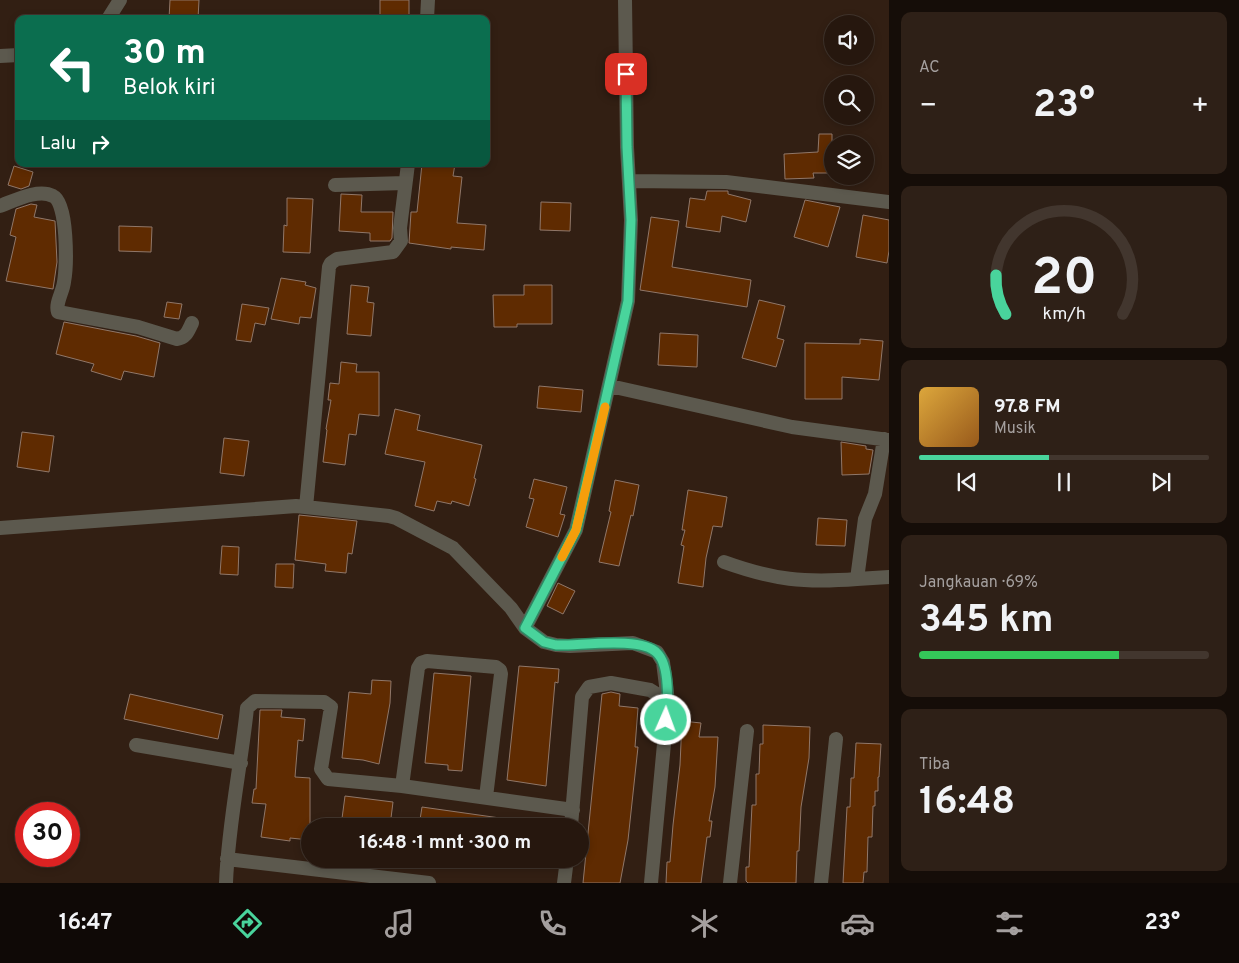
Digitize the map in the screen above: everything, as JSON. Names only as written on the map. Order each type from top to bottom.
[{"type":"street","points":[[111,15],[120,0]]},
{"type":"street","points":[[426,15],[428,0]]},
{"type":"street","points":[[525,628],[576,530],[628,301],[631,220],[625,0]]},
{"type":"street","points":[[0,56],[15,55]]},
{"type":"street","points":[[306,507],[329,267],[337,259],[393,252],[401,241],[400,228],[408,167]]},
{"type":"street","points":[[629,181],[726,182],[889,202]]},
{"type":"street","points":[[335,185],[405,183]]},
{"type":"street","points":[[0,206],[35,195],[46,194],[53,196],[61,206],[66,257],[64,285],[57,306],[57,310],[61,314],[138,327],[176,339],[182,338],[186,334],[192,323]]},
{"type":"street","points":[[610,386],[792,427],[887,439],[875,494],[865,519],[858,579]]},
{"type":"street","points":[[0,528],[296,506],[396,518],[454,548],[511,608],[525,628],[544,642],[556,645],[633,644],[657,652],[663,662],[668,702],[650,883]]},
{"type":"street","points":[[724,562],[759,574],[784,579],[819,582],[889,577]]},
{"type":"street","points":[[402,786],[418,668],[421,663],[427,661],[496,667],[500,670],[501,674],[486,797]]},
{"type":"street","points":[[572,818],[581,706],[584,691],[597,684],[611,683],[650,690],[668,702]]},
{"type":"street","points":[[226,883],[227,858],[247,708],[255,701],[324,702],[331,707],[321,770],[328,779],[402,786],[573,810]]},
{"type":"street","points":[[730,883],[747,732]]},
{"type":"street","points":[[821,883],[836,739]]},
{"type":"street","points":[[136,744],[241,763]]},
{"type":"street","points":[[227,858],[399,881],[428,883]]},
{"type":"street","points":[[564,883],[566,868]]},
{"type":"building","points":[[170,0],[199,0],[198,15],[169,15]]},
{"type":"building","points":[[380,0],[409,0],[409,15],[380,15]]},
{"type":"building","points":[[819,134],[832,134],[824,135],[824,173],[813,173],[814,178],[785,179],[784,154],[818,152]]},
{"type":"building","points":[[14,166],[33,172],[29,186],[21,189],[8,185]]},
{"type":"building","points":[[422,167],[454,167],[453,176],[462,177],[457,223],[486,225],[484,250],[451,247],[451,249],[409,243],[411,212],[417,212]]},
{"type":"building","points":[[707,191],[728,191],[728,194],[751,200],[746,222],[722,216],[720,232],[686,227],[690,198],[705,200]]},
{"type":"building","points":[[341,194],[362,195],[361,212],[393,212],[392,238],[390,241],[370,241],[370,233],[339,231]]},
{"type":"building","points":[[287,198],[313,199],[310,253],[283,252],[284,225],[287,226]]},
{"type":"building","points":[[805,200],[840,207],[828,247],[794,237]]},
{"type":"building","points":[[541,202],[571,203],[570,231],[540,230]]},
{"type":"building","points":[[31,204],[37,205],[34,217],[55,221],[57,262],[53,289],[6,281],[16,237],[10,235],[16,209]]},
{"type":"building","points":[[863,215],[889,220],[887,263],[856,257]]},
{"type":"building","points":[[651,217],[679,221],[672,267],[751,280],[747,307],[640,290]]},
{"type":"building","points":[[119,226],[152,227],[151,252],[119,251]]},
{"type":"building","points":[[281,278],[306,282],[305,285],[316,288],[311,318],[300,317],[299,324],[271,319]]},
{"type":"building","points":[[351,285],[369,287],[367,302],[374,303],[371,336],[347,334]]},
{"type":"building","points":[[524,285],[552,285],[552,324],[517,324],[517,327],[494,327],[493,295],[524,295]]},
{"type":"building","points":[[759,300],[785,306],[777,338],[784,340],[776,367],[742,358]]},
{"type":"building","points":[[167,302],[182,304],[179,319],[164,317]]},
{"type":"building","points":[[242,304],[269,308],[265,325],[255,323],[251,342],[236,340]]},
{"type":"building","points":[[64,322],[136,336],[160,343],[154,377],[124,371],[121,380],[91,371],[94,364],[56,354]]},
{"type":"building","points":[[660,333],[698,335],[697,367],[658,365]]},
{"type":"building","points":[[860,339],[883,341],[879,380],[842,377],[842,399],[805,399],[805,343],[860,344]]},
{"type":"building","points":[[341,362],[357,364],[356,372],[379,372],[379,416],[359,414],[356,435],[349,434],[345,465],[323,462],[331,400],[328,400],[330,383],[339,384]]},
{"type":"building","points":[[539,386],[583,390],[581,412],[537,408]]},
{"type":"building","points":[[395,409],[420,415],[417,430],[482,445],[469,506],[452,501],[451,504],[437,501],[434,511],[415,506],[425,462],[385,454]]},
{"type":"building","points":[[22,432],[54,436],[49,472],[17,467]]},
{"type":"building","points":[[224,438],[249,441],[244,476],[220,473]]},
{"type":"building","points":[[841,442],[866,446],[866,449],[873,450],[869,474],[842,475]]},
{"type":"building","points":[[534,479],[567,487],[560,514],[565,515],[558,537],[526,527],[534,499],[529,498]]},
{"type":"building","points":[[615,480],[639,485],[633,516],[631,515],[619,566],[599,562],[611,512],[609,511]]},
{"type":"building","points":[[688,490],[727,497],[722,527],[713,526],[706,558],[703,587],[678,583],[684,546],[681,545],[685,530],[682,530]]},
{"type":"building","points":[[299,515],[357,521],[352,554],[348,553],[346,573],[325,571],[326,564],[295,560]]},
{"type":"building","points":[[818,518],[847,520],[845,546],[816,545]]},
{"type":"building","points":[[222,546],[239,547],[238,575],[220,574]]},
{"type":"building","points":[[276,564],[294,564],[293,588],[275,587]]},
{"type":"building","points":[[558,583],[575,591],[563,614],[547,606]]},
{"type":"building","points":[[519,666],[559,669],[558,683],[555,682],[546,786],[507,780]]},
{"type":"building","points":[[434,673],[471,676],[462,771],[448,770],[448,765],[425,763]]},
{"type":"building","points":[[372,680],[391,681],[390,703],[379,764],[342,758],[349,692],[371,694]]},
{"type":"building","points":[[611,692],[620,694],[619,706],[638,708],[635,747],[638,747],[628,840],[620,883],[583,883],[585,868],[589,868],[589,823],[602,694]]},
{"type":"building","points":[[130,694],[223,715],[218,739],[124,719]]},
{"type":"building","points":[[260,710],[282,710],[281,717],[305,719],[303,741],[298,740],[295,777],[310,778],[310,818],[301,818],[301,839],[290,838],[290,841],[261,837],[266,804],[252,803],[254,789],[256,789]]},
{"type":"building","points":[[682,721],[701,723],[699,737],[718,737],[715,787],[709,821],[712,821],[710,837],[707,837],[701,883],[666,883],[680,765]]},
{"type":"building","points":[[763,725],[810,727],[809,758],[801,807],[799,851],[797,851],[796,883],[748,883],[746,881],[746,867],[749,867],[752,805],[756,805],[756,774],[759,774],[760,744],[763,744]]},
{"type":"building","points":[[856,743],[881,744],[878,791],[875,791],[872,837],[868,837],[867,872],[864,872],[863,883],[843,883],[847,807],[850,807],[851,778],[854,778]]},
{"type":"building","points":[[345,796],[393,802],[391,818],[342,818]]},
{"type":"building","points":[[422,807],[500,818],[420,818]]},
{"type":"slow traffic","points":[[562,557],[576,530],[605,407]]},
{"type":"route","points":[[626,74],[631,220],[628,301],[576,530],[525,628],[544,642],[556,645],[633,644],[644,646],[657,652],[663,662],[665,674],[668,702],[666,720]]}]
